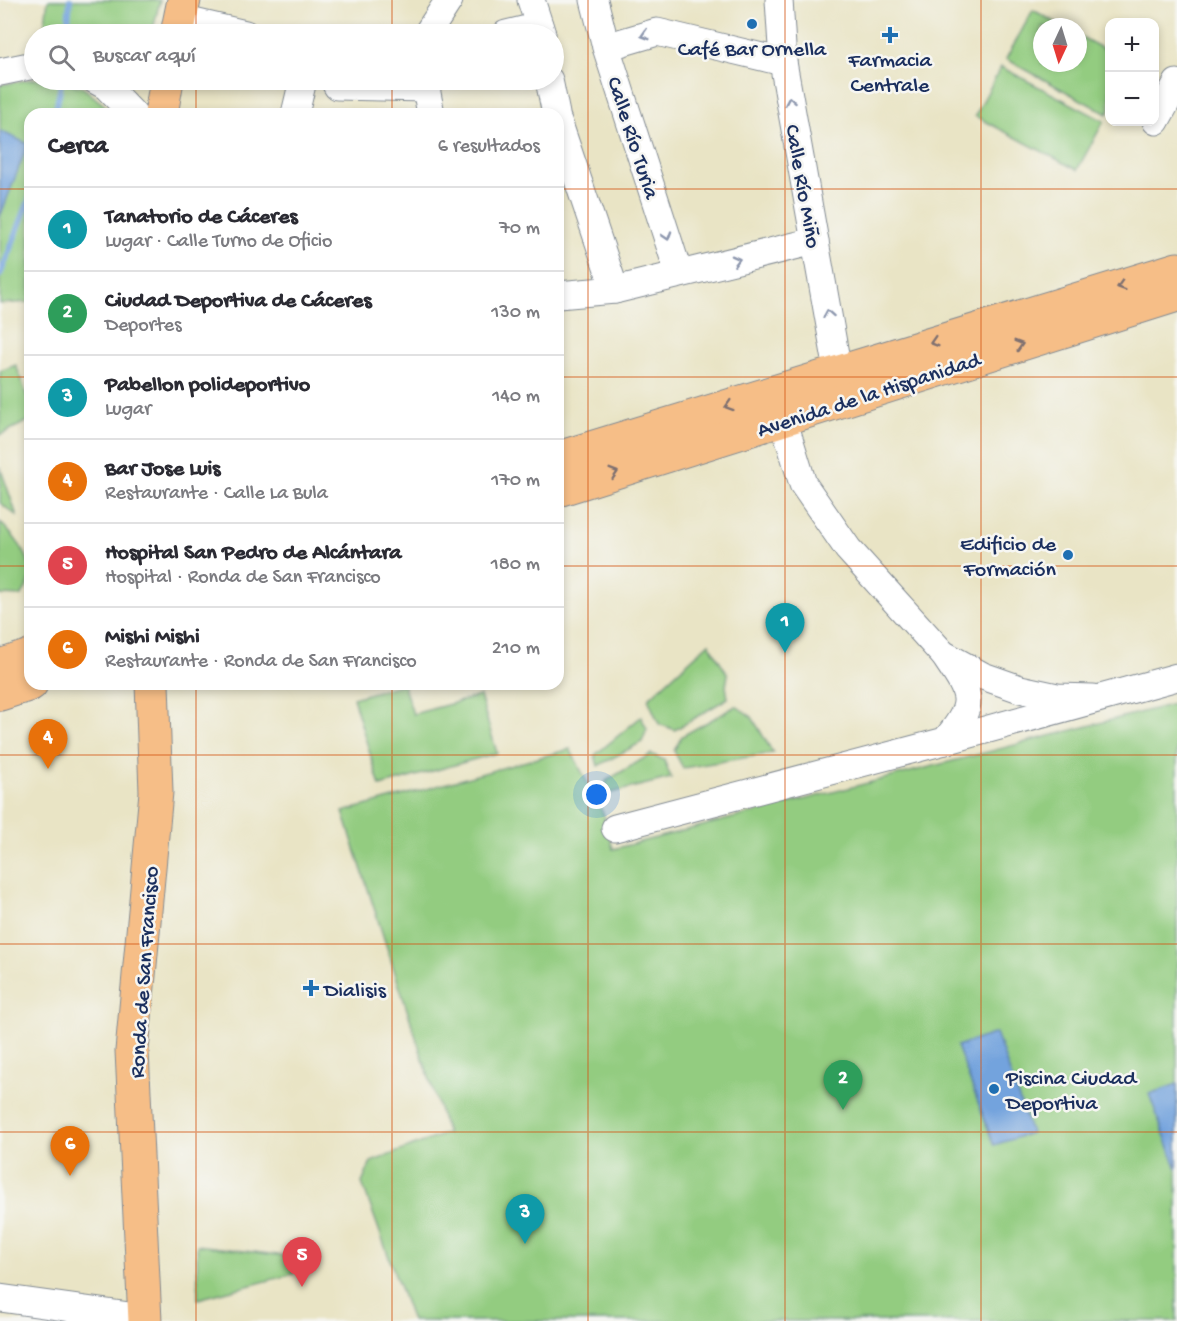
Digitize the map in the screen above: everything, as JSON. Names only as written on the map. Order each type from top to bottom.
[{"type":"main road","points":[[161,108],[166,90]]},
{"type":"main road","name":"Avenida de la Hispanidad","points":[[564,456],[1177,269]]},
{"type":"main road","name":"Avenida de la Hispanidad","points":[[564,488],[1177,295]]},
{"type":"main road","points":[[0,666],[24,658]]},
{"type":"main road","points":[[0,694],[24,686]]},
{"type":"main road","name":"Ronda de San Francisco","points":[[145,1319],[132,1051],[156,792],[150,690]]},
{"type":"street","points":[[531,0],[538,24]]},
{"type":"street","name":"Calle Río Turia","points":[[594,0],[606,47],[679,274]]},
{"type":"street","name":"Calle Río Miño","points":[[779,0],[783,62],[838,371]]},
{"type":"street","points":[[180,18],[204,24]]},
{"type":"street","points":[[606,47],[657,32],[783,62]]},
{"type":"street","points":[[0,72],[24,67]]},
{"type":"street","points":[[1159,116],[1177,83]]},
{"type":"street","points":[[110,90],[127,108]]},
{"type":"street","points":[[296,108],[301,90]]},
{"type":"street","points":[[382,90],[427,94]]},
{"type":"street","points":[[551,90],[555,108]]},
{"type":"street","points":[[564,153],[615,290]]},
{"type":"street","points":[[564,294],[615,290],[815,241]]},
{"type":"street","points":[[785,389],[779,406],[803,484],[848,549],[943,654],[961,681],[975,724]]},
{"type":"street","points":[[943,654],[995,688],[1057,697],[1093,698]]},
{"type":"street","points":[[615,828],[945,741],[975,724],[1177,677]]},
{"type":"street","points":[[975,724],[995,688]]},
{"type":"street","points":[[0,1298],[145,1319]]},
{"type":"green space","points":[[48,0],[160,0],[154,24],[45,24]]},
{"type":"green space","points":[[1033,10],[1048,18],[1033,18],[1033,72],[1087,72],[1087,40],[1105,50],[1105,113],[1006,59]]},
{"type":"green space","points":[[1001,67],[1104,121],[1077,170],[975,116]]},
{"type":"green space","points":[[24,81],[24,90],[86,90],[108,108],[24,108],[24,302],[0,304],[0,85]]},
{"type":"green space","points":[[16,365],[24,388],[24,423],[0,435],[0,371]]},
{"type":"green space","points":[[0,467],[17,516],[0,503]]},
{"type":"green space","points":[[0,522],[24,552],[24,592],[21,596],[0,595]]},
{"type":"green space","points":[[709,643],[728,675],[726,686],[728,698],[675,730],[659,724],[648,699]]},
{"type":"green space","points":[[382,690],[405,690],[413,714],[480,696],[497,753],[380,786],[353,698]]},
{"type":"green space","points":[[1177,703],[1177,1321],[412,1321],[362,1183],[371,1162],[447,1133],[343,812],[570,749],[604,815],[613,849]]},
{"type":"green space","points":[[736,706],[752,717],[773,753],[683,768],[674,751],[682,736]]},
{"type":"green space","points":[[641,717],[647,729],[642,742],[598,766],[595,755]]},
{"type":"green space","points":[[651,754],[664,760],[671,778],[607,794],[606,781]]},
{"type":"green space","points":[[197,1245],[294,1257],[293,1274],[198,1299]]},
{"type":"water","points":[[0,131],[24,142],[24,154],[0,217]]},
{"type":"water","name":"Piscina Ciudad Deportiva","points":[[996,1033],[1031,1133],[994,1145],[957,1046]]},
{"type":"water","name":"Piscina Ciudad Deportiva","points":[[1177,1084],[1177,1169],[1149,1094]]},
{"type":"waterway","points":[[68,24],[70,0]]},
{"type":"waterway","points":[[56,108],[60,90]]},
{"type":"waterway","points":[[0,275],[24,213]]},
{"type":"place","name":"Café Bar Ornella","points":[[752,24]]},
{"type":"place","name":"Farmacia Centrale","points":[[890,35]]},
{"type":"place","name":"Edificio de Formación","points":[[1068,555]]},
{"type":"place","name":"Tanatorio de Cáceres","points":[[785,653]]},
{"type":"place","name":"Bar Jose Luis","points":[[48,769]]},
{"type":"place","name":"Dialisis","points":[[311,988]]},
{"type":"place","name":"Piscina Ciudad Deportiva","points":[[994,1089]]},
{"type":"place","name":"Ciudad Deportiva de Cáceres","points":[[843,1110]]},
{"type":"place","name":"Mishi Mishi","points":[[70,1176]]},
{"type":"place","name":"Pabellon polideportivo","points":[[525,1244]]},
{"type":"place","name":"Hospital San Pedro de Alcántara","points":[[302,1287]]}]
